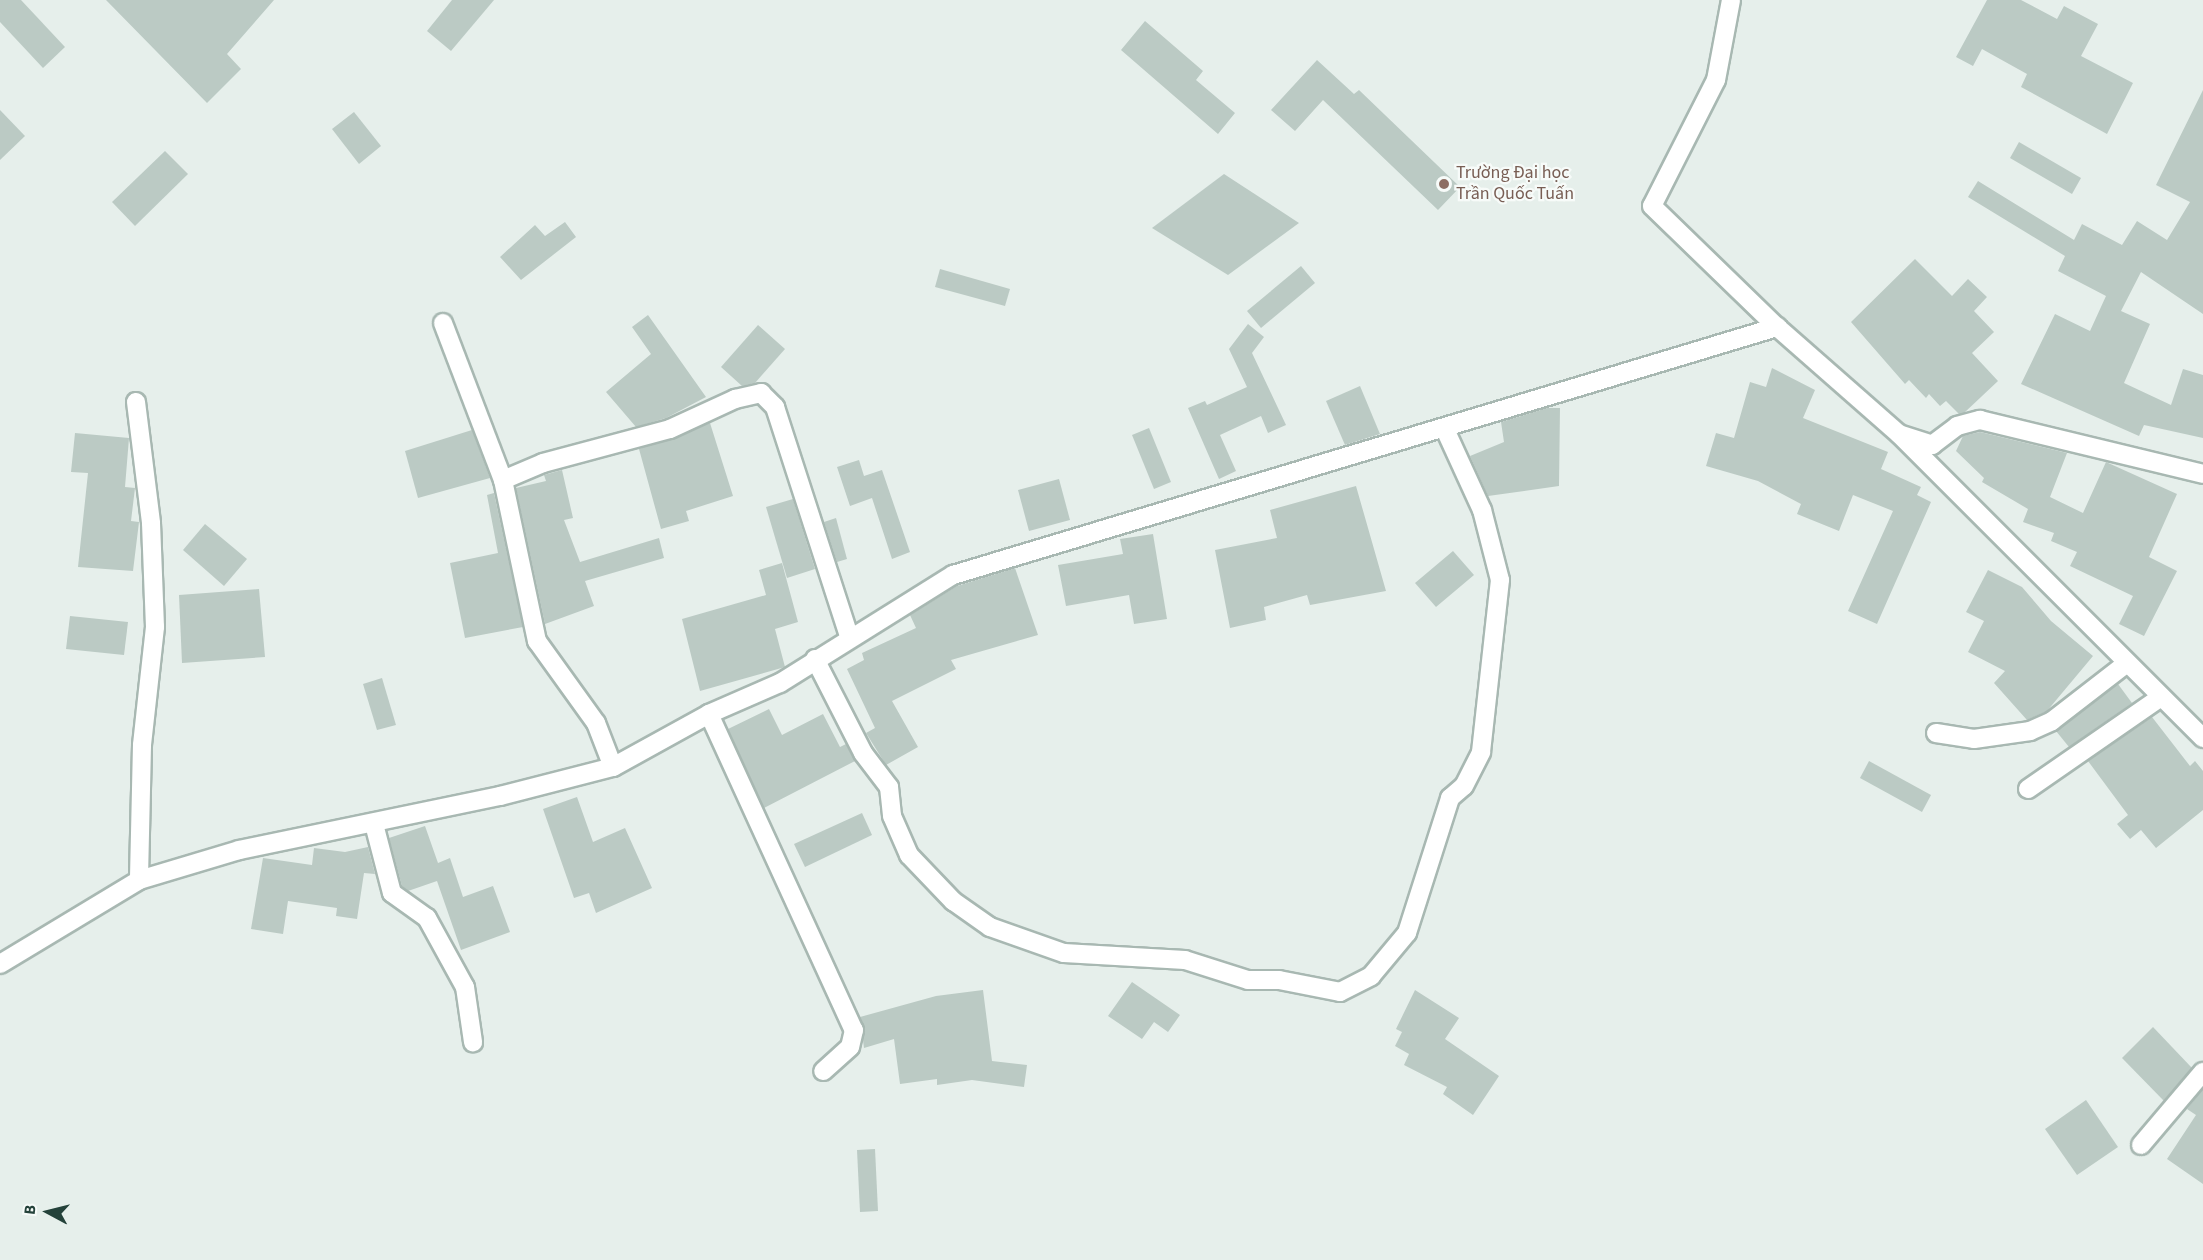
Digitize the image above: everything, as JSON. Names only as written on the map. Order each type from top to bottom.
[{"type":"street","points":[[1731,0],[1716,80],[1652,206],[1777,327],[1899,434],[2203,738]]},
{"type":"street","points":[[443,323],[503,480],[537,641],[596,723],[613,767]]},
{"type":"street","points":[[0,964],[139,880],[239,850],[374,824],[613,767],[709,714],[780,683],[849,636],[953,575],[1446,429],[1777,327]]},
{"type":"street","points":[[503,480],[543,463],[670,429],[735,399],[761,393],[775,406],[849,636]]},
{"type":"street","points":[[136,402],[151,524],[155,627],[142,745],[139,880]]},
{"type":"street","points":[[1899,434],[1932,445],[1957,426],[1980,420],[2203,474]]},
{"type":"street","points":[[815,659],[863,753],[889,787],[892,816],[909,855],[953,901],[990,927],[1064,953],[1185,960],[1248,980],[1279,980],[1340,992],[1371,976],[1407,933],[1450,798],[1464,786],[1481,752],[1500,580],[1482,510],[1446,429]]},
{"type":"street","points":[[1936,733],[1974,739],[2030,731],[2052,721],[2127,663]]},
{"type":"street","points":[[2028,789],[2161,697]]},
{"type":"street","points":[[709,714],[854,1030],[850,1047],[823,1071]]},
{"type":"street","points":[[374,824],[392,893],[427,918],[465,987],[473,1042]]},
{"type":"street","points":[[2141,1145],[2203,1071]]},
{"type":"building","points":[[0,0],[21,0],[65,47],[43,68],[0,22]]},
{"type":"building","points":[[106,0],[274,0],[227,54],[241,69],[207,103]]},
{"type":"building","points":[[452,0],[494,0],[451,51],[427,31]]},
{"type":"building","points":[[1987,0],[2021,0],[2057,19],[2064,6],[2098,24],[2081,56],[2133,83],[2107,134],[2021,87],[2027,74],[1982,49],[1973,66],[1956,57]]},
{"type":"building","points":[[1145,21],[1203,71],[1196,80],[1235,113],[1218,134],[1121,50]]},
{"type":"building","points":[[1317,60],[1354,94],[1359,90],[1460,187],[1438,210],[1323,100],[1295,131],[1271,110]]},
{"type":"building","points":[[2203,90],[2203,314],[2141,272],[2121,311],[2150,324],[2124,383],[2171,405],[2183,369],[2203,375],[2203,438],[2144,425],[2139,436],[2021,384],[2055,314],[2090,331],[2106,296],[2058,271],[2065,256],[1968,197],[1978,181],[2074,240],[2082,224],[2122,245],[2137,221],[2167,240],[2190,202],[2156,185]]},
{"type":"building","points":[[0,110],[25,136],[0,160]]},
{"type":"building","points":[[354,112],[381,146],[359,164],[332,129]]},
{"type":"building","points":[[2019,142],[2081,178],[2072,194],[2010,158]]},
{"type":"building","points":[[165,151],[188,174],[135,226],[112,202]]},
{"type":"building","points":[[1224,174],[1299,223],[1228,275],[1152,228]]},
{"type":"building","points":[[565,222],[576,237],[521,280],[500,257],[535,225],[545,236]]},
{"type":"building","points":[[1915,259],[1952,296],[1968,279],[1987,297],[1974,311],[1994,332],[1972,353],[1998,381],[1964,413],[1959,414],[1946,401],[1940,406],[1929,394],[1926,398],[1909,380],[1905,384],[1851,322]]},
{"type":"building","points":[[1301,266],[1315,283],[1261,328],[1247,311]]},
{"type":"building","points":[[940,269],[1010,289],[1005,306],[935,287]]},
{"type":"building","points":[[648,315],[706,397],[666,418],[636,427],[606,392],[651,354],[632,327]]},
{"type":"building","points":[[1248,324],[1264,337],[1252,353],[1286,425],[1268,433],[1261,416],[1220,435],[1236,471],[1219,479],[1188,408],[1205,401],[1207,405],[1247,387],[1229,349]]},
{"type":"building","points":[[758,325],[785,349],[755,383],[742,386],[721,367]]},
{"type":"building","points":[[1772,368],[1815,390],[1803,418],[1888,452],[1881,469],[1921,487],[1917,495],[1931,502],[1877,624],[1848,611],[1893,511],[1853,495],[1839,531],[1797,514],[1801,504],[1758,481],[1706,466],[1716,433],[1734,438],[1750,382],[1766,387]]},
{"type":"building","points":[[1360,386],[1380,434],[1345,445],[1326,401]]},
{"type":"building","points":[[1547,408],[1560,408],[1559,486],[1488,496],[1470,456],[1504,442],[1501,422]]},
{"type":"building","points":[[710,423],[733,496],[686,511],[689,521],[661,529],[639,449]]},
{"type":"building","points":[[1149,428],[1171,482],[1154,489],[1132,435]]},
{"type":"building","points":[[472,430],[490,478],[418,498],[405,451]]},
{"type":"building","points":[[1980,432],[2067,453],[2050,497],[2083,513],[2106,462],[2177,494],[2149,557],[2177,571],[2144,636],[2119,624],[2133,596],[2070,566],[2077,552],[2051,541],[2054,533],[2023,522],[2028,509],[1982,482],[1984,478],[1956,451],[1963,436]]},
{"type":"building","points":[[75,433],[129,438],[125,487],[135,488],[131,521],[139,522],[133,571],[78,567],[88,473],[71,472]]},
{"type":"building","points":[[859,460],[864,476],[882,470],[910,552],[892,559],[872,498],[850,506],[837,467]]},
{"type":"building","points":[[562,470],[573,518],[564,520],[580,562],[659,538],[664,558],[585,581],[594,606],[545,624],[516,488],[546,481],[544,475]]},
{"type":"building","points":[[1059,479],[1070,520],[1029,531],[1018,490]]},
{"type":"building","points":[[1356,486],[1386,591],[1310,605],[1307,595],[1264,607],[1266,620],[1230,628],[1215,550],[1277,538],[1270,510]]},
{"type":"building","points":[[494,493],[523,627],[465,638],[450,563],[498,553],[487,495]]},
{"type":"building","points":[[793,499],[815,569],[787,578],[766,507]]},
{"type":"building","points":[[836,518],[847,559],[837,562],[824,522]]},
{"type":"building","points":[[205,524],[247,559],[224,586],[183,550]]},
{"type":"building","points":[[1153,534],[1167,619],[1134,624],[1129,595],[1066,606],[1058,565],[1123,554],[1120,539]]},
{"type":"building","points":[[1453,551],[1474,575],[1436,607],[1415,583]]},
{"type":"building","points":[[782,563],[798,622],[775,629],[785,667],[700,691],[682,619],[766,595],[759,570]]},
{"type":"building","points":[[1015,568],[1038,635],[951,660],[956,669],[892,701],[918,747],[886,765],[866,733],[875,728],[847,669],[864,660],[862,653],[916,628],[910,615],[957,586]]},
{"type":"building","points":[[1988,570],[2022,587],[2051,621],[2093,656],[2047,711],[2027,720],[1994,683],[2005,671],[1968,652],[1984,621],[1966,612]]},
{"type":"building","points":[[259,589],[265,657],[182,663],[179,595]]},
{"type":"building","points":[[70,616],[128,622],[124,655],[66,649]]},
{"type":"building","points":[[382,678],[396,725],[377,730],[363,684]]},
{"type":"building","points":[[2118,684],[2132,703],[2069,747],[2056,731]]},
{"type":"building","points":[[769,709],[782,735],[823,714],[840,747],[846,744],[855,761],[764,808],[728,729]]},
{"type":"building","points":[[2152,717],[2190,766],[2195,761],[2203,771],[2203,810],[2156,848],[2141,830],[2130,839],[2117,824],[2128,815],[2088,761]]},
{"type":"building","points":[[1869,761],[1931,795],[1922,812],[1860,778]]},
{"type":"building","points":[[577,797],[593,842],[625,828],[652,888],[596,913],[589,893],[574,898],[543,809]]},
{"type":"building","points":[[862,813],[872,835],[805,867],[794,844]]},
{"type":"building","points":[[425,826],[438,863],[450,858],[463,897],[493,886],[510,932],[461,950],[437,881],[408,891],[402,886],[389,838]]},
{"type":"building","points":[[368,847],[375,874],[364,873],[357,919],[336,916],[337,908],[288,901],[283,934],[251,929],[263,858],[312,865],[314,848],[345,852]]},
{"type":"building","points":[[1132,982],[1180,1015],[1168,1032],[1154,1022],[1142,1039],[1108,1016]]},
{"type":"building","points":[[983,990],[992,1061],[1027,1065],[1024,1087],[972,1080],[937,1085],[937,1079],[900,1084],[894,1039],[864,1048],[860,1017],[936,996]]},
{"type":"building","points":[[1415,990],[1459,1018],[1445,1039],[1499,1076],[1473,1115],[1443,1094],[1447,1087],[1404,1065],[1409,1054],[1395,1046],[1402,1032],[1396,1029]]},
{"type":"building","points":[[2153,1027],[2192,1068],[2164,1101],[2122,1058]]},
{"type":"building","points":[[2203,1089],[2203,1184],[2167,1159],[2196,1115],[2187,1109]]},
{"type":"building","points":[[2086,1100],[2118,1147],[2077,1175],[2045,1129]]},
{"type":"building","points":[[875,1149],[878,1211],[860,1212],[857,1150]]},
{"type":"place","name":"Trường Đại học Trần Quốc Tuấn","points":[[1444,184]]}]
